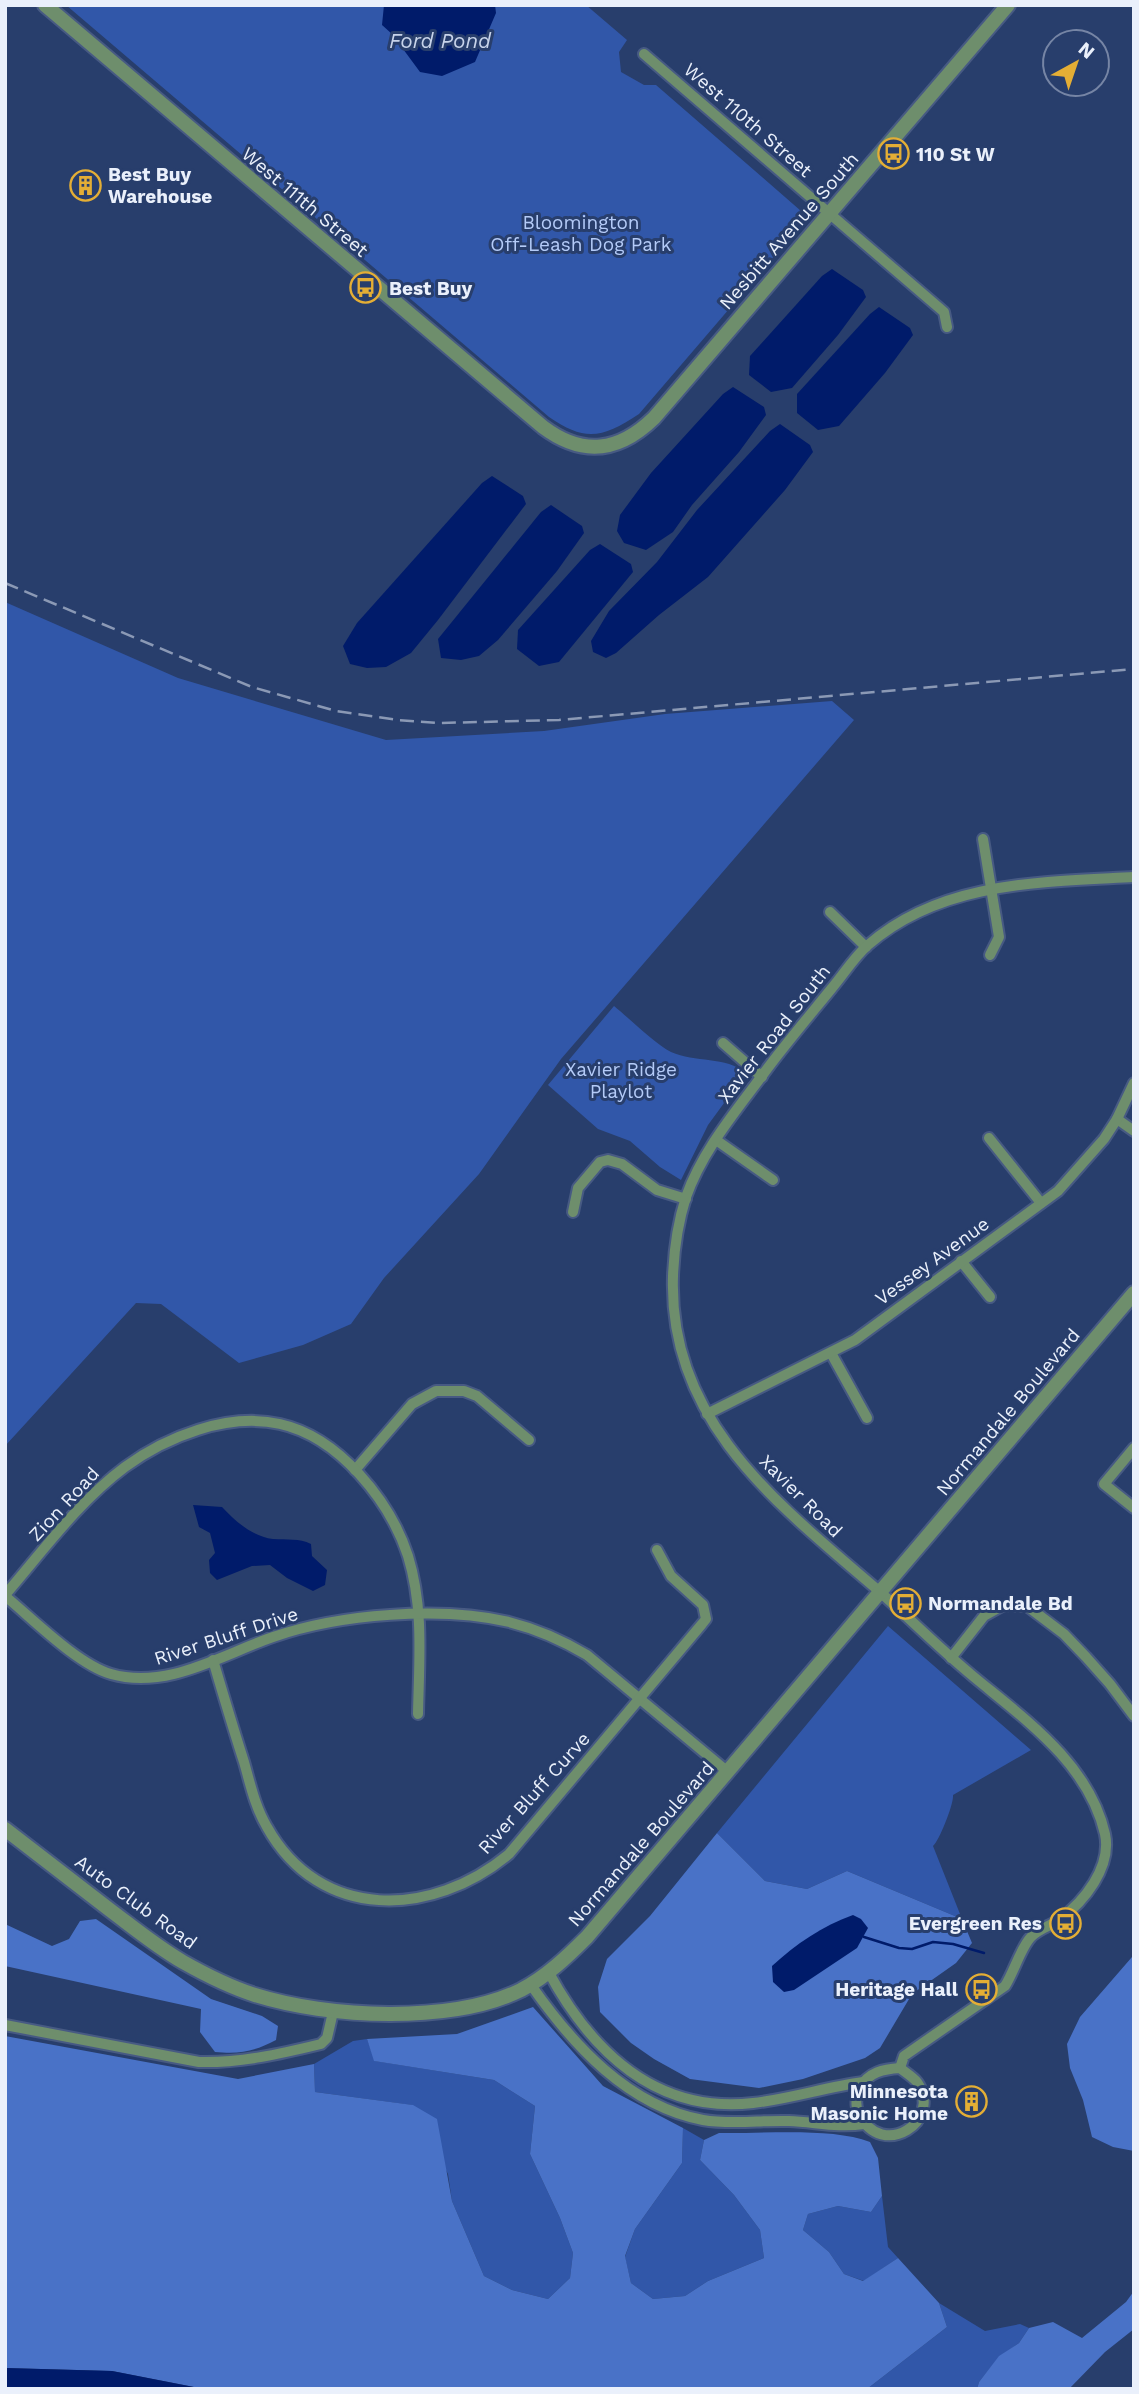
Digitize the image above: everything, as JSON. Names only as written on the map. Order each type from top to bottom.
[{"type":"street","name":"West 111th Street","points":[[45,5],[557,438],[574,445],[609,446],[626,440],[654,418]]},
{"type":"street","name":"Nesbitt Avenue South","points":[[654,418],[1008,5]]},
{"type":"street","name":"West 110th Street","points":[[644,54],[944,312],[947,327]]},
{"type":"street","points":[[983,839],[999,937],[990,956]]},
{"type":"street","name":"Xavier Road South","points":[[707,1415],[684,1366],[673,1294],[674,1261],[686,1199],[700,1165],[762,1077],[866,947],[906,918],[931,906],[993,888],[1040,881],[1134,877]]},
{"type":"street","points":[[830,912],[866,947]]},
{"type":"street","points":[[723,1043],[762,1077]]},
{"type":"street","name":"Vessey Avenue","points":[[707,1415],[757,1387],[855,1340],[1041,1203],[1068,1180],[1104,1139],[1134,1083]]},
{"type":"street","points":[[1117,1119],[1134,1130]]},
{"type":"street","points":[[989,1138],[1041,1203]]},
{"type":"street","points":[[716,1140],[773,1180]]},
{"type":"street","points":[[573,1212],[578,1188],[600,1163],[608,1160],[622,1164],[657,1190],[686,1199]]},
{"type":"street","points":[[961,1261],[990,1297]]},
{"type":"street","name":"Normandale Boulevard","points":[[333,2012],[447,2010],[497,1998],[531,1984],[587,1937],[1134,1293]]},
{"type":"street","points":[[831,1353],[867,1418]]},
{"type":"street","points":[[355,1470],[412,1404],[436,1391],[464,1391],[477,1396],[529,1440]]},
{"type":"street","name":"Xavier Road","points":[[707,1415],[742,1462],[778,1502],[951,1658],[1042,1735],[1072,1766],[1093,1799],[1100,1818],[1107,1854],[1077,1907],[1029,1938],[1005,1986],[904,2056],[900,2068]]},
{"type":"street","name":"Zion Road","points":[[5,1595],[79,1508],[101,1486],[144,1455],[181,1436],[211,1427],[242,1422],[279,1423],[314,1438],[339,1455],[381,1501],[396,1527],[408,1556],[420,1614],[418,1714]]},
{"type":"street","points":[[1134,1448],[1104,1484],[1134,1508]]},
{"type":"street","name":"River Bluff Curve","points":[[213,1660],[256,1803],[277,1844],[310,1875],[350,1896],[395,1901],[430,1896],[467,1883],[509,1854],[706,1619],[703,1605],[671,1576],[657,1550]]},
{"type":"street","name":"River Bluff Drive","points":[[5,1595],[75,1654],[109,1674],[147,1679],[166,1677],[277,1636],[362,1618],[420,1614],[508,1621],[562,1640],[587,1655],[728,1772]]},
{"type":"street","points":[[951,1658],[984,1616],[1002,1606],[1027,1606],[1063,1634],[1086,1657],[1134,1716]]},
{"type":"street","name":"Auto Club Road","points":[[5,1829],[148,1939],[181,1961],[254,1995],[333,2012]]},
{"type":"street","points":[[548,1971],[567,2006],[607,2053],[640,2079],[696,2102],[751,2104],[788,2098],[826,2087],[863,2082]]},
{"type":"street","points":[[531,1984],[592,2059],[627,2088],[672,2111],[705,2120],[791,2121],[845,2127],[864,2124]]},
{"type":"street","points":[[5,2025],[199,2062],[225,2062],[275,2055],[321,2044],[327,2038],[333,2012]]},
{"type":"street","points":[[900,2068],[916,2082],[923,2097],[922,2110],[915,2125],[903,2133],[893,2136],[878,2134],[864,2124],[857,2109],[857,2094],[863,2082],[875,2072],[900,2068]]},
{"type":"green space","name":"Bloomington Off-Leash Dog Park","points":[[66,5],[586,5],[627,40],[619,52],[621,72],[644,85],[656,85],[801,211],[801,225],[639,414],[604,432],[594,434],[573,430],[549,417]]},
{"type":"green space","points":[[5,602],[178,678],[386,740],[544,731],[665,714],[832,701],[854,720],[561,1059],[479,1174],[384,1278],[351,1324],[303,1345],[239,1363],[161,1304],[136,1303],[5,1446]]},
{"type":"green space","name":"Xavier Ridge Playlot","points":[[614,1006],[671,1052],[729,1064],[746,1073],[708,1125],[681,1180],[660,1167],[630,1141],[598,1129],[548,1085]]},
{"type":"green space","points":[[888,1626],[1031,1750],[953,1795],[946,1822],[933,1846],[962,1919],[847,1871],[807,1889],[765,1881],[717,1833]]},
{"type":"green space","points":[[367,2039],[375,2061],[494,2080],[535,2106],[530,2154],[573,2253],[570,2278],[548,2299],[512,2290],[484,2276],[452,2201],[448,2174],[412,2105],[315,2092],[314,2064],[353,2041]]},
{"type":"green space","points":[[683,2128],[704,2140],[700,2160],[734,2195],[760,2230],[764,2258],[708,2281],[685,2296],[653,2299],[631,2283],[625,2257],[635,2229],[682,2163]]},
{"type":"green space","points":[[882,2196],[888,2247],[898,2258],[864,2281],[844,2274],[829,2252],[803,2230],[808,2214],[838,2206],[871,2212]]},
{"type":"green space","points":[[939,2303],[985,2331],[1020,2324],[1029,2328],[1019,2343],[999,2357],[979,2382],[977,2389],[867,2389],[947,2327]]},
{"type":"shaded area","points":[[717,1833],[765,1881],[807,1889],[847,1871],[962,1919],[972,1943],[956,1963],[912,1994],[880,2048],[865,2058],[803,2079],[759,2088],[690,2079],[631,2043],[600,2012],[598,1987],[607,1959],[650,1916]]},
{"type":"shaded area","points":[[96,1919],[211,1999],[262,2016],[278,2026],[276,2040],[246,2051],[215,2052],[200,2032],[201,2009],[5,1966],[5,1924],[52,1946],[69,1939],[80,1921]]},
{"type":"shaded area","points":[[1132,1957],[1134,2151],[1113,2147],[1092,2137],[1083,2100],[1070,2068],[1067,2044],[1080,2017]]},
{"type":"shaded area","points":[[533,2007],[603,2086],[683,2128],[682,2163],[635,2229],[625,2256],[631,2283],[653,2299],[685,2296],[708,2281],[764,2258],[760,2230],[734,2195],[700,2160],[704,2140],[719,2133],[836,2134],[870,2142],[878,2158],[882,2196],[871,2212],[838,2206],[808,2214],[803,2230],[829,2252],[844,2274],[863,2281],[898,2258],[939,2303],[947,2327],[867,2389],[204,2389],[112,2371],[5,2368],[5,2036],[238,2079],[314,2064],[315,2092],[413,2105],[437,2119],[452,2201],[484,2276],[512,2290],[548,2299],[570,2278],[573,2253],[530,2154],[535,2106],[494,2080],[374,2061],[367,2039],[457,2034]]},
{"type":"shaded area","points":[[1134,2291],[1134,2329],[1105,2352],[1069,2389],[977,2389],[979,2382],[999,2356],[1019,2343],[1029,2328],[1053,2322],[1082,2338],[1126,2302]]},
{"type":"water","name":"Ford Pond","points":[[384,5],[495,5],[496,13],[475,62],[442,76],[420,72],[392,34],[382,25]]},
{"type":"water","points":[[832,269],[863,290],[866,297],[838,335],[792,388],[771,392],[749,375],[750,356],[822,276]]},
{"type":"water","points":[[879,307],[910,328],[913,335],[885,373],[839,426],[818,430],[797,413],[797,394]]},
{"type":"water","points":[[733,387],[764,407],[766,415],[673,532],[646,550],[624,543],[617,531],[620,515],[651,473],[723,394]]},
{"type":"water","points":[[780,424],[810,445],[813,452],[785,490],[708,577],[616,653],[606,658],[593,652],[591,641],[609,611],[657,562],[697,510],[770,431]]},
{"type":"water","points":[[492,476],[523,496],[526,504],[411,653],[386,667],[367,668],[350,664],[343,646],[357,623],[482,483]]},
{"type":"water","points":[[551,505],[582,526],[584,533],[557,571],[498,640],[479,656],[461,660],[441,658],[438,639],[541,512]]},
{"type":"water","points":[[600,544],[631,564],[633,572],[559,662],[539,666],[517,649],[518,630],[590,550]]},
{"type":"water","points":[[193,1505],[222,1507],[258,1535],[311,1544],[312,1556],[327,1570],[325,1585],[313,1591],[287,1578],[270,1565],[252,1566],[217,1580],[210,1573],[209,1560],[215,1553],[210,1533],[199,1527]]},
{"type":"water","points":[[853,1915],[861,1919],[868,1928],[857,1948],[794,1990],[784,1992],[773,1982],[772,1966],[781,1958],[820,1930]]},
{"type":"water","points":[[5,2368],[112,2371],[204,2389],[5,2389]]},
{"type":"waterway","points":[[864,1937],[899,1948],[912,1949],[933,1942],[953,1944],[984,1953]]},
{"type":"railway","points":[[5,583],[252,687],[336,711],[398,720],[440,723],[559,720],[1134,669]]},
{"type":"place","name":"110 St W","points":[[893,154]]},
{"type":"place","name":"Best Buy Warehouse","points":[[85,185]]},
{"type":"place","name":"Best Buy","points":[[366,288]]},
{"type":"place","name":"Normandale Bd","points":[[905,1603]]},
{"type":"place","name":"Evergreen Res","points":[[1065,1923]]},
{"type":"place","name":"Heritage Hall","points":[[981,1989]]},
{"type":"place","name":"Minnesota Masonic Home","points":[[971,2102]]}]
